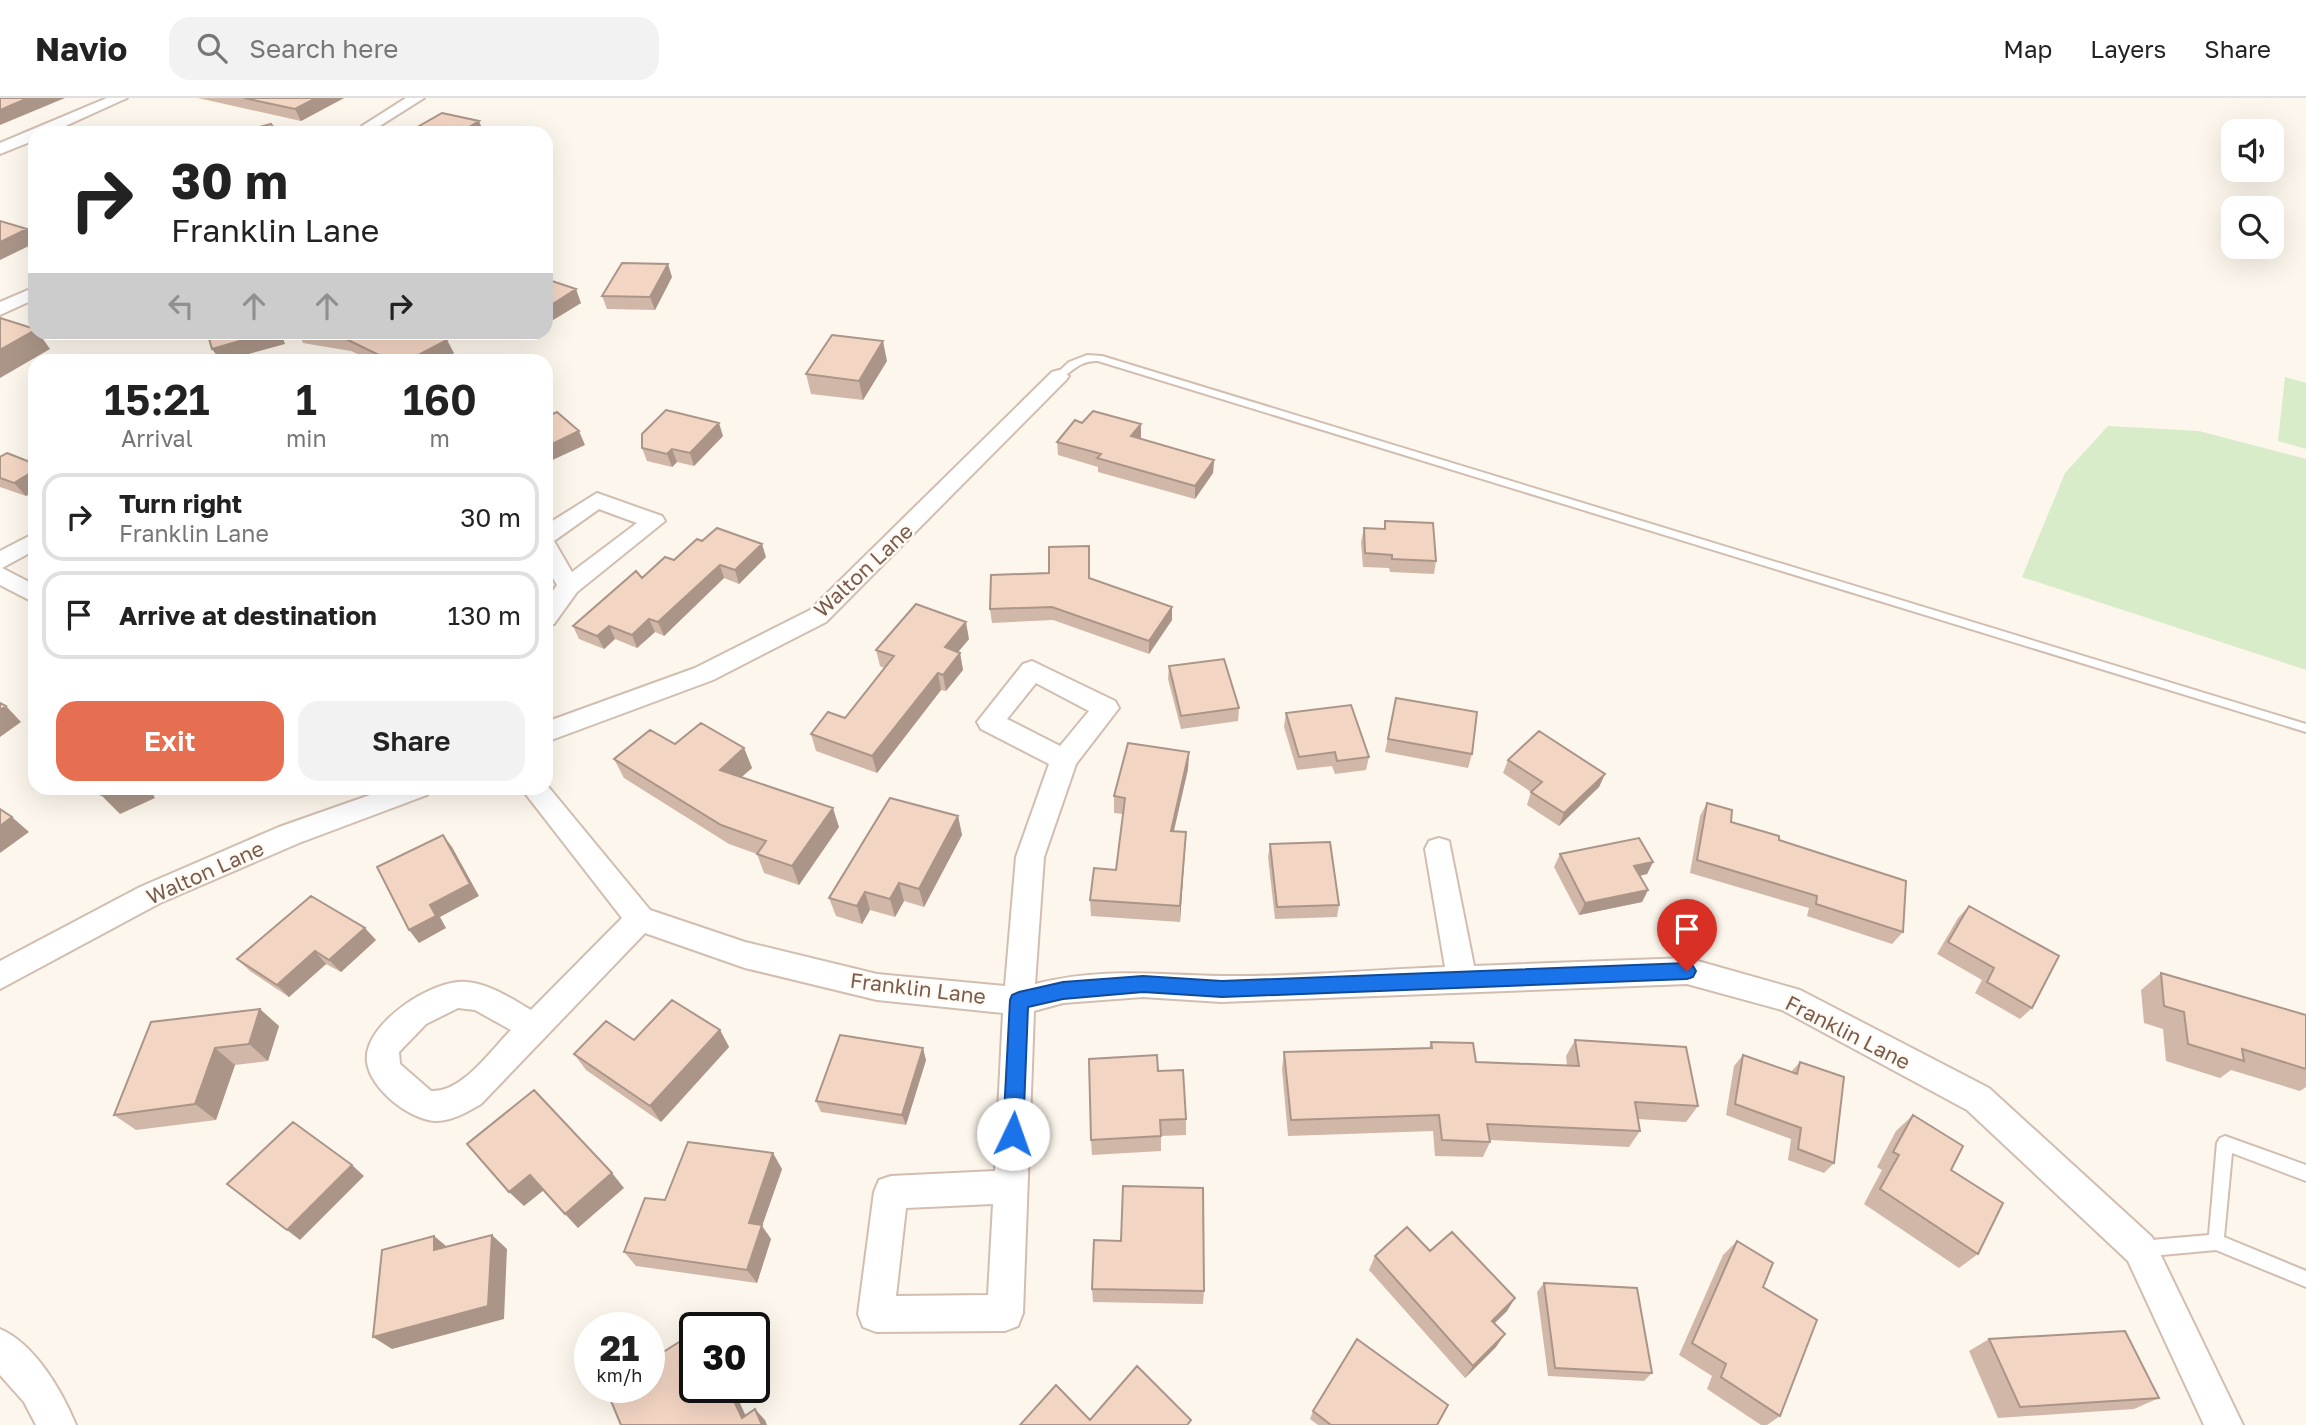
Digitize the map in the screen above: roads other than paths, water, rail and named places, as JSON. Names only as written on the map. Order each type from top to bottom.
[{"type":"street","points":[[53,126],[120,98]]},
{"type":"street","points":[[370,126],[417,98]]},
{"type":"street","points":[[0,149],[28,137]]},
{"type":"street","points":[[0,309],[28,295]]},
{"type":"street","name":"Walton Lane","points":[[553,729],[704,674],[818,616],[1059,376]]},
{"type":"street","points":[[553,531],[597,500],[654,521],[569,586],[553,608]]},
{"type":"street","points":[[0,562],[28,544]]},
{"type":"street","points":[[553,558],[569,586]]},
{"type":"street","points":[[0,575],[28,591]]},
{"type":"street","points":[[1011,1187],[891,1192],[876,1314],[1005,1313],[1011,1187],[1019,1000],[1030,857],[1064,760]]},
{"type":"street","name":"Walton Lane","points":[[0,976],[150,895],[289,835],[399,795]]},
{"type":"street","points":[[532,1026],[481,1000],[451,994],[432,1002],[390,1039],[382,1059],[385,1071],[416,1101],[440,1108],[453,1104],[470,1093],[532,1026],[640,919],[540,795]]},
{"type":"street","points":[[1439,849],[1462,981]]},
{"type":"street","name":"Franklin Lane","points":[[640,919],[745,955],[877,987],[1019,1000],[1063,990],[1143,984],[1222,989],[1687,971],[1789,999],[1978,1099],[2140,1250],[2224,1425]]},
{"type":"street","points":[[0,1347],[37,1389],[57,1425]]},
{"type":"lane","points":[[1059,376],[1072,363],[1085,357],[1099,358],[2306,729]]},
{"type":"lane","points":[[2216,1242],[2225,1143],[2306,1173]]},
{"type":"lane","points":[[2140,1250],[2216,1242],[2306,1279]]}]
